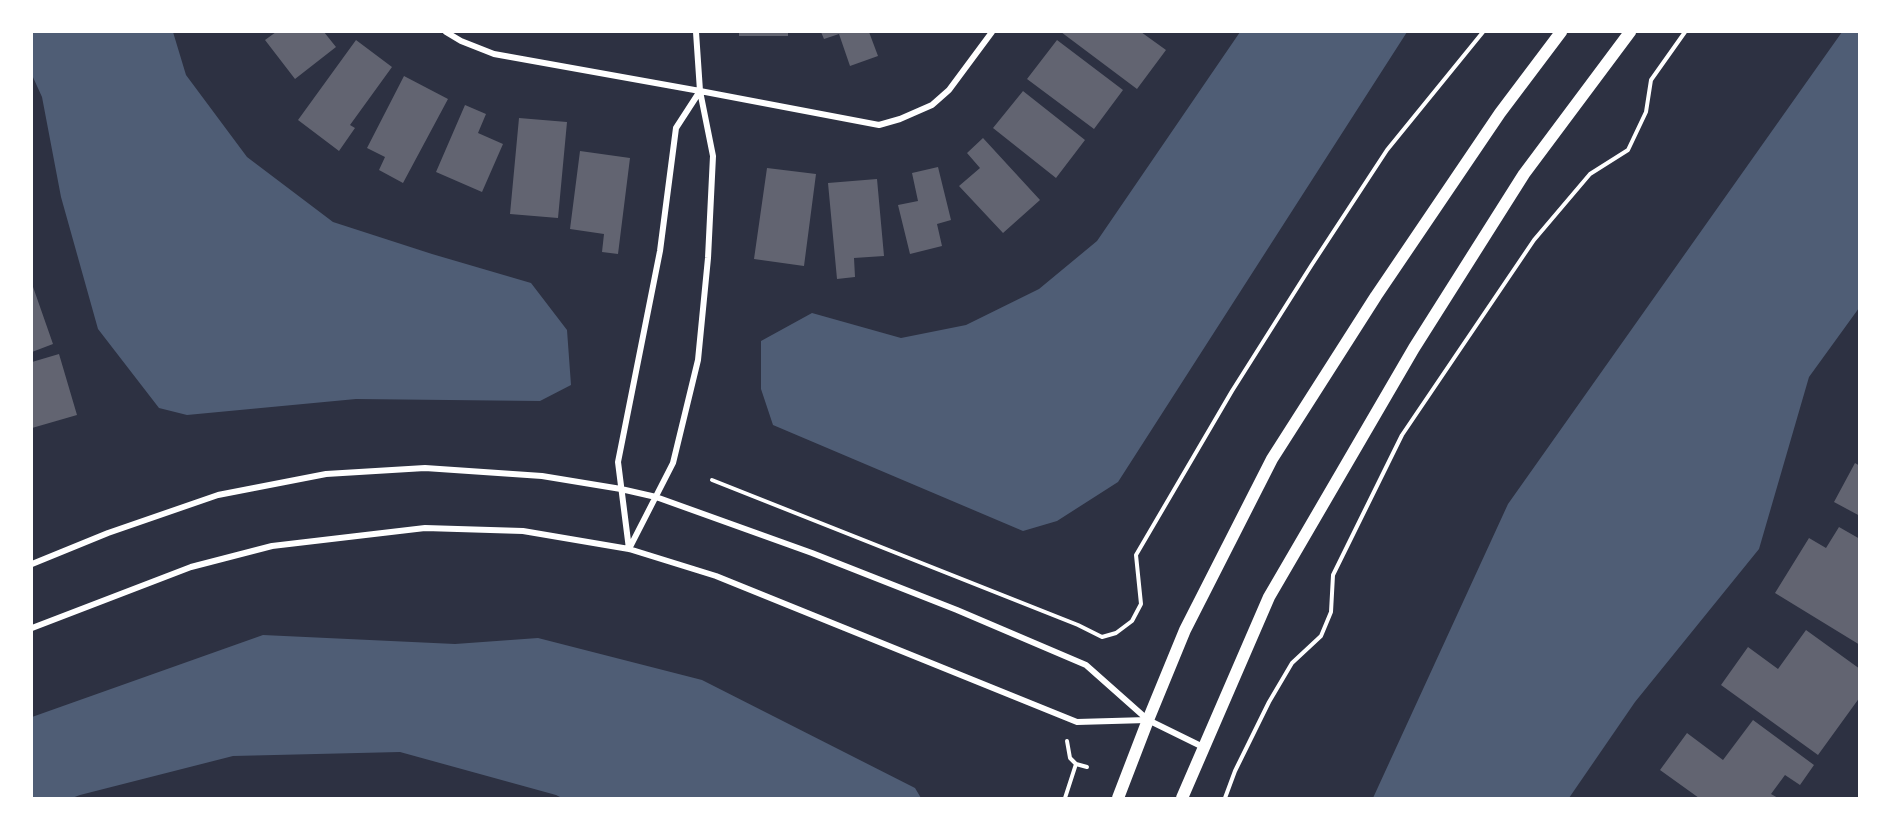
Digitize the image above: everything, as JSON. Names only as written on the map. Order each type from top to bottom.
[{"type":"main road","points":[[1118,798],[1185,630],[1272,459],[1376,296],[1500,113],[1561,32]]},
{"type":"main road","points":[[1182,798],[1269,597],[1414,348],[1524,174],[1630,32]]},
{"type":"street","points":[[446,32],[461,41],[494,54],[879,125],[900,119],[932,105],[949,90],[992,32]]},
{"type":"street","points":[[629,549],[673,463],[698,360],[708,258],[712,156],[700,91],[696,32]]},
{"type":"street","points":[[629,549],[618,462],[660,250],[676,128],[700,91]]},
{"type":"street","points":[[32,564],[108,533],[218,495],[326,474],[425,468],[542,476],[656,497],[812,553],[957,610],[1086,664],[1148,720],[1203,747]]},
{"type":"street","points":[[32,628],[191,567],[272,546],[425,528],[523,531],[629,549],[716,576],[1077,722],[1148,720]]},
{"type":"path","points":[[712,480],[1102,637],[1116,633],[1132,621],[1141,604],[1136,555],[1232,391],[1387,150],[1483,32]]},
{"type":"path","points":[[1225,798],[1234,771],[1269,702],[1292,663],[1321,636],[1331,612],[1334,575],[1402,435],[1534,240],[1590,174],[1628,150],[1646,112],[1651,80],[1685,32]]},
{"type":"path","points":[[1066,741],[1070,758],[1076,764],[1087,767]]},
{"type":"path","points":[[1065,798],[1076,764]]},
{"type":"water","points":[[32,32],[173,32],[186,75],[247,157],[333,222],[531,283],[567,330],[571,385],[540,401],[356,399],[187,415],[159,408],[98,329],[61,197],[42,97],[32,75]]},
{"type":"water","points":[[1240,32],[1407,32],[1118,482],[1057,521],[1023,531],[773,425],[761,389],[761,341],[812,313],[901,338],[966,325],[1039,289],[1097,241]]},
{"type":"water","points":[[1842,32],[1859,32],[1859,308],[1809,377],[1759,549],[1635,702],[1569,798],[1373,798],[1508,504]]},
{"type":"water","points":[[263,635],[455,644],[538,638],[702,680],[915,788],[921,798],[562,798],[400,752],[233,756],[72,798],[32,798],[32,717]]},
{"type":"building","points":[[276,32],[324,32],[336,47],[295,79],[265,40]]},
{"type":"building","points":[[739,32],[788,32],[788,36],[739,36]]},
{"type":"building","points":[[821,32],[869,32],[878,56],[850,66],[839,34],[824,39]]},
{"type":"building","points":[[1061,32],[1141,32],[1166,50],[1137,89]]},
{"type":"building","points":[[356,40],[392,67],[350,125],[355,128],[339,151],[298,120]]},
{"type":"building","points":[[1057,40],[1123,90],[1094,129],[1027,79]]},
{"type":"building","points":[[404,76],[448,99],[403,183],[379,170],[385,157],[367,148]]},
{"type":"building","points":[[1023,91],[1085,140],[1056,178],[993,128]]},
{"type":"building","points":[[465,105],[486,114],[478,133],[503,144],[482,192],[436,172]]},
{"type":"building","points":[[519,118],[567,122],[558,218],[510,214]]},
{"type":"building","points":[[983,138],[1040,200],[1003,233],[959,186],[980,168],[967,153]]},
{"type":"building","points":[[580,151],[630,158],[618,254],[602,252],[604,234],[570,229]]},
{"type":"building","points":[[938,167],[951,220],[937,224],[942,246],[910,254],[898,205],[918,201],[912,173]]},
{"type":"building","points":[[767,168],[816,174],[804,266],[754,259]]},
{"type":"building","points":[[877,179],[884,256],[854,258],[855,277],[837,279],[828,183]]},
{"type":"building","points":[[32,284],[53,344],[32,352]]},
{"type":"building","points":[[59,354],[77,415],[32,428],[32,362]]},
{"type":"building","points":[[1855,463],[1860,466],[1860,516],[1834,502]]},
{"type":"building","points":[[1839,527],[1860,539],[1860,645],[1775,593],[1809,538],[1826,548]]},
{"type":"building","points":[[1806,630],[1860,669],[1860,697],[1818,755],[1721,685],[1748,647],[1778,669]]},
{"type":"building","points":[[1753,720],[1814,765],[1800,785],[1785,775],[1771,794],[1778,798],[1699,798],[1660,770],[1687,733],[1723,760]]}]
